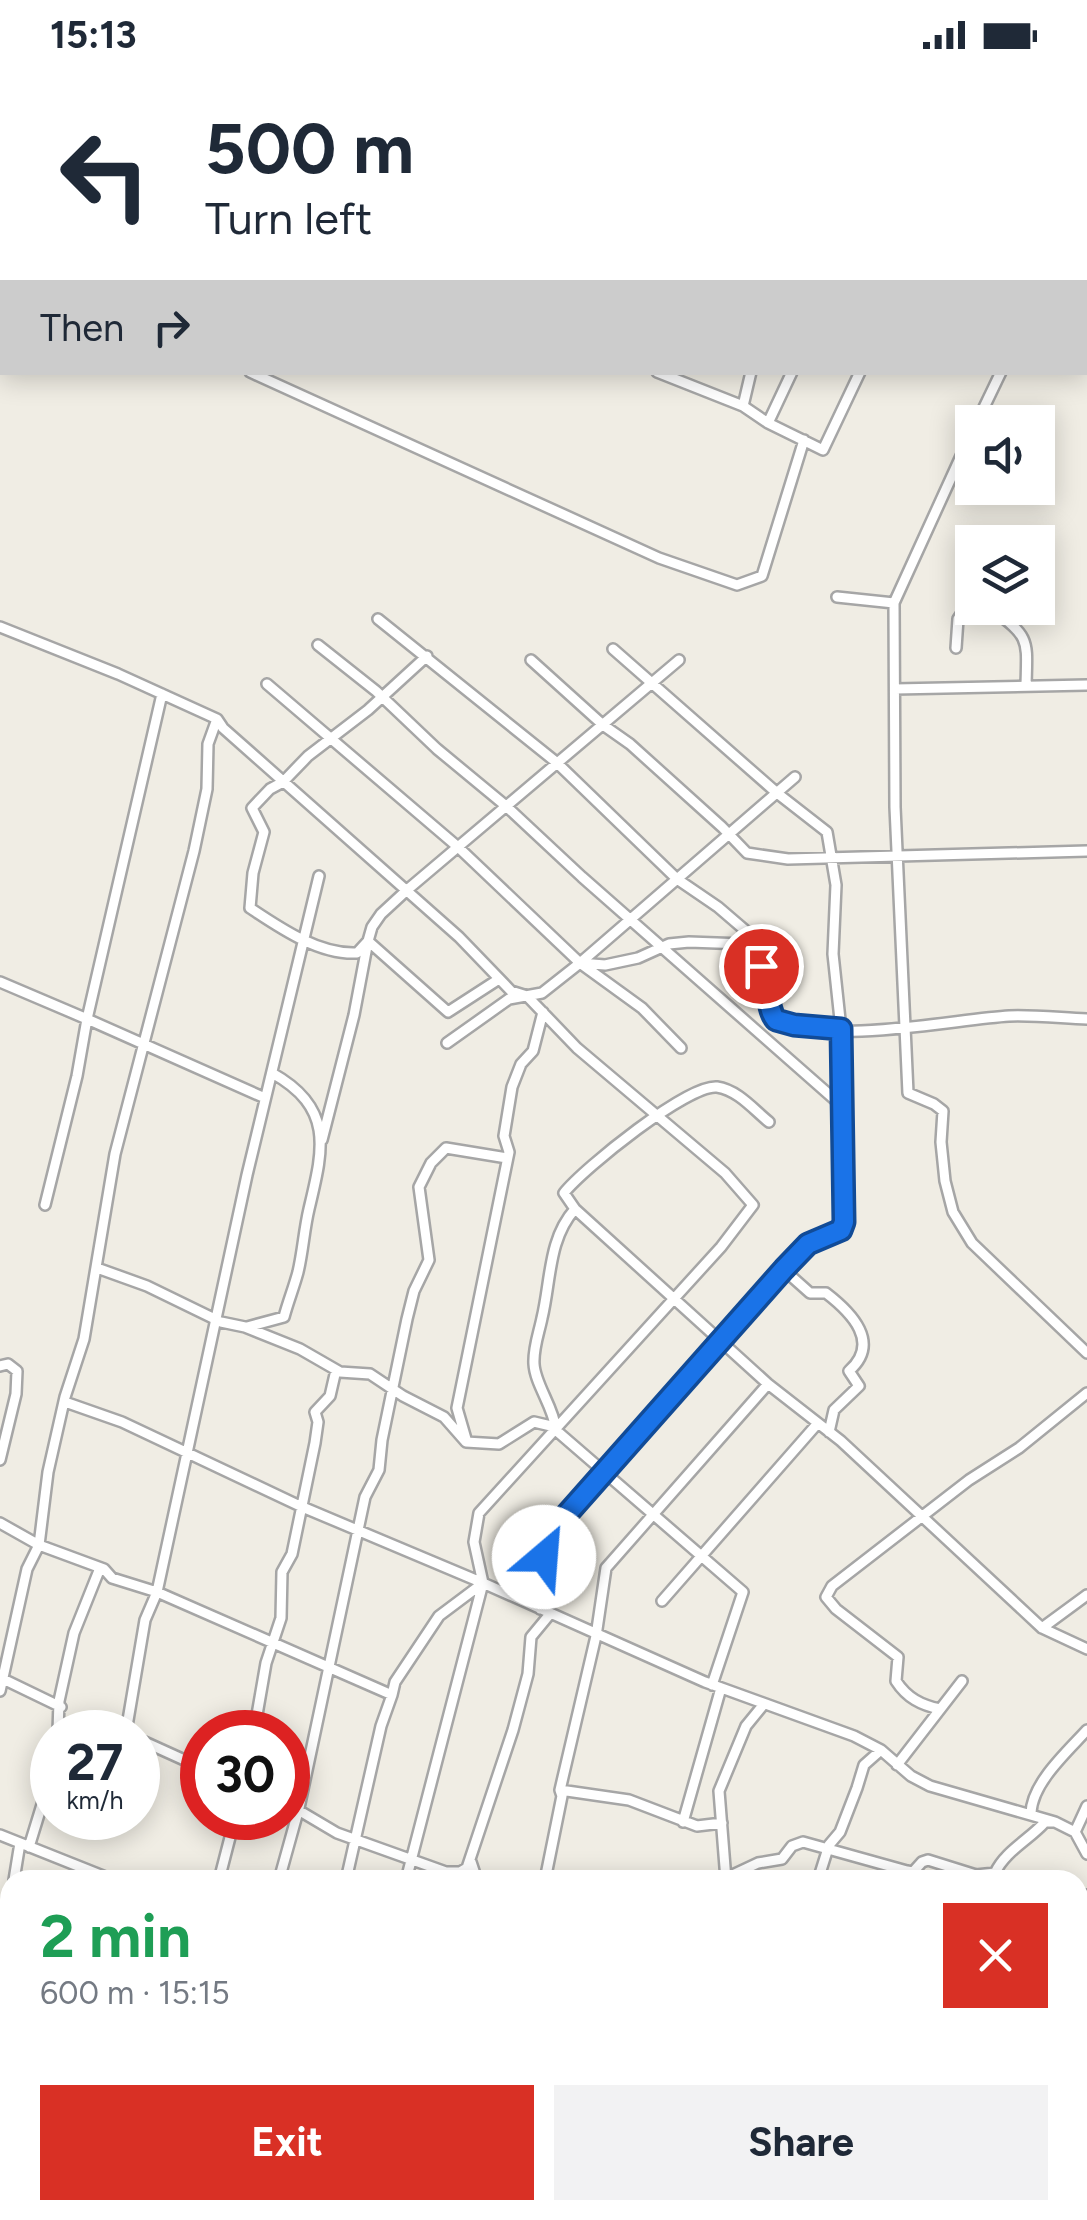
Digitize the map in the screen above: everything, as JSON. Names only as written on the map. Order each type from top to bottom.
[{"type":"street","points":[[257,375],[658,558],[737,586],[762,576],[804,440]]},
{"type":"street","points":[[665,375],[743,406],[768,424],[823,450],[859,375]]},
{"type":"street","points":[[743,406],[750,375]]},
{"type":"street","points":[[768,424],[791,375]]},
{"type":"street","points":[[985,405],[1000,375]]},
{"type":"street","points":[[955,469],[894,603],[898,855],[908,1093],[943,1111],[942,1160],[958,1222],[972,1243],[1087,1353]]},
{"type":"street","points":[[837,597],[894,603]]},
{"type":"street","points":[[956,648],[962,612],[993,610],[1018,629],[1027,643],[1026,686]]},
{"type":"street","points":[[378,620],[556,762],[676,879],[718,907],[768,950],[765,972]]},
{"type":"street","points":[[0,627],[217,719],[407,890],[511,991],[527,996],[577,1048],[725,1173],[753,1205],[721,1247],[479,1513],[474,1542],[483,1583],[408,1870]]},
{"type":"street","points":[[318,645],[382,696],[437,749],[842,1105]]},
{"type":"street","points":[[462,1870],[471,1862],[528,1674],[531,1637],[545,1611],[545,1540],[784,1269],[808,1244],[841,1230],[844,1222],[841,1029],[833,954],[836,885],[827,832],[612,649]]},
{"type":"street","points":[[368,941],[357,953],[349,954],[306,941],[250,908],[253,873],[264,832],[252,808],[427,656]]},
{"type":"street","points":[[532,660],[748,853],[776,859],[1087,851]]},
{"type":"street","points":[[245,1327],[284,1317],[372,927],[407,890],[679,660]]},
{"type":"street","points":[[267,684],[458,847],[580,962],[642,1008],[681,1048]]},
{"type":"street","points":[[895,689],[1087,685]]},
{"type":"street","points":[[45,1205],[162,694]]},
{"type":"street","points":[[0,1691],[27,1569],[39,1544],[48,1472],[84,1339],[115,1154],[194,851],[207,789],[208,744],[217,719]]},
{"type":"street","points":[[447,1042],[509,999],[542,992],[795,777]]},
{"type":"street","points":[[130,1710],[145,1620],[157,1592],[265,1098],[319,876]]},
{"type":"street","points":[[368,941],[448,1012],[499,978]]},
{"type":"street","points":[[580,962],[605,966],[689,942],[737,942],[751,949],[765,972],[770,983],[772,1016],[794,1025],[906,1030],[1009,1016],[1087,1018]]},
{"type":"street","points":[[0,982],[265,1098]]},
{"type":"street","points":[[466,1442],[457,1408],[508,1158],[504,1136],[512,1087],[533,1050],[543,1012]]},
{"type":"street","points":[[272,1072],[294,1085],[307,1102],[322,1140]]},
{"type":"street","points":[[769,1122],[734,1092],[716,1087],[698,1089],[580,1173],[564,1192],[575,1208],[672,1299],[829,1432],[1042,1628],[1087,1650]]},
{"type":"street","points":[[310,1758],[365,1497],[379,1470],[414,1291],[430,1260],[419,1187],[431,1163],[446,1148],[508,1158]]},
{"type":"street","points":[[556,1430],[549,1400],[534,1368],[535,1347],[550,1265],[564,1221],[575,1208]]},
{"type":"street","points":[[97,1268],[147,1286],[228,1325],[245,1327],[300,1349],[336,1370],[370,1374],[444,1417],[466,1442],[498,1444],[534,1422],[542,1422],[604,1470],[743,1592],[682,1822]]},
{"type":"street","points":[[784,1269],[810,1293],[826,1293],[851,1316],[864,1346],[862,1357],[848,1370],[860,1386],[834,1410],[829,1432]]},
{"type":"street","points":[[0,1366],[8,1364],[17,1372],[16,1394],[0,1460]]},
{"type":"street","points":[[258,1710],[281,1618],[282,1572],[292,1554],[318,1422],[314,1412],[330,1396],[336,1370]]},
{"type":"street","points":[[547,1870],[560,1790],[596,1636],[606,1568],[768,1384]]},
{"type":"street","points":[[940,1709],[904,1694],[896,1681],[898,1656],[836,1610],[826,1598],[832,1586],[969,1480],[1019,1448],[1087,1392]]},
{"type":"street","points":[[65,1402],[186,1450],[300,1506],[483,1583],[596,1636],[854,1736],[881,1750],[930,1786],[1054,1822],[1075,1832],[1087,1854]]},
{"type":"street","points":[[662,1601],[818,1424]]},
{"type":"street","points":[[0,1523],[39,1544],[100,1568],[112,1578],[157,1592],[392,1695]]},
{"type":"street","points":[[61,1708],[59,1701],[74,1633],[100,1568]]},
{"type":"street","points":[[348,1870],[394,1682],[439,1616],[483,1583]]},
{"type":"street","points":[[1042,1628],[1087,1595]]},
{"type":"street","points":[[1,1678],[61,1708]]},
{"type":"street","points":[[897,1765],[962,1682]]},
{"type":"street","points":[[725,1870],[718,1795],[746,1726],[764,1704]]},
{"type":"street","points":[[1031,1813],[1031,1801],[1061,1758],[1087,1730]]},
{"type":"street","points":[[821,1870],[828,1848],[840,1832],[864,1764],[881,1750]]},
{"type":"street","points":[[560,1790],[629,1800],[696,1826],[722,1822]]},
{"type":"street","points":[[1075,1832],[1087,1806]]},
{"type":"street","points":[[310,1815],[337,1833],[445,1870]]},
{"type":"street","points":[[997,1870],[1005,1855],[1030,1840],[1046,1822],[1054,1822]]},
{"type":"street","points":[[17,1870],[30,1829]]},
{"type":"street","points":[[0,1835],[88,1870]]},
{"type":"street","points":[[222,1870],[230,1840]]},
{"type":"street","points":[[282,1870],[290,1840]]},
{"type":"street","points":[[744,1870],[782,1859],[798,1843],[900,1870]]},
{"type":"street","points":[[916,1870],[928,1860],[958,1870]]},
{"type":"street","points":[[471,1862],[474,1870]]},
{"type":"route","points":[[544,1557],[545,1540],[784,1269],[808,1244],[841,1230],[844,1222],[841,1029],[776,1020],[770,1009],[770,983],[761,966]]}]
